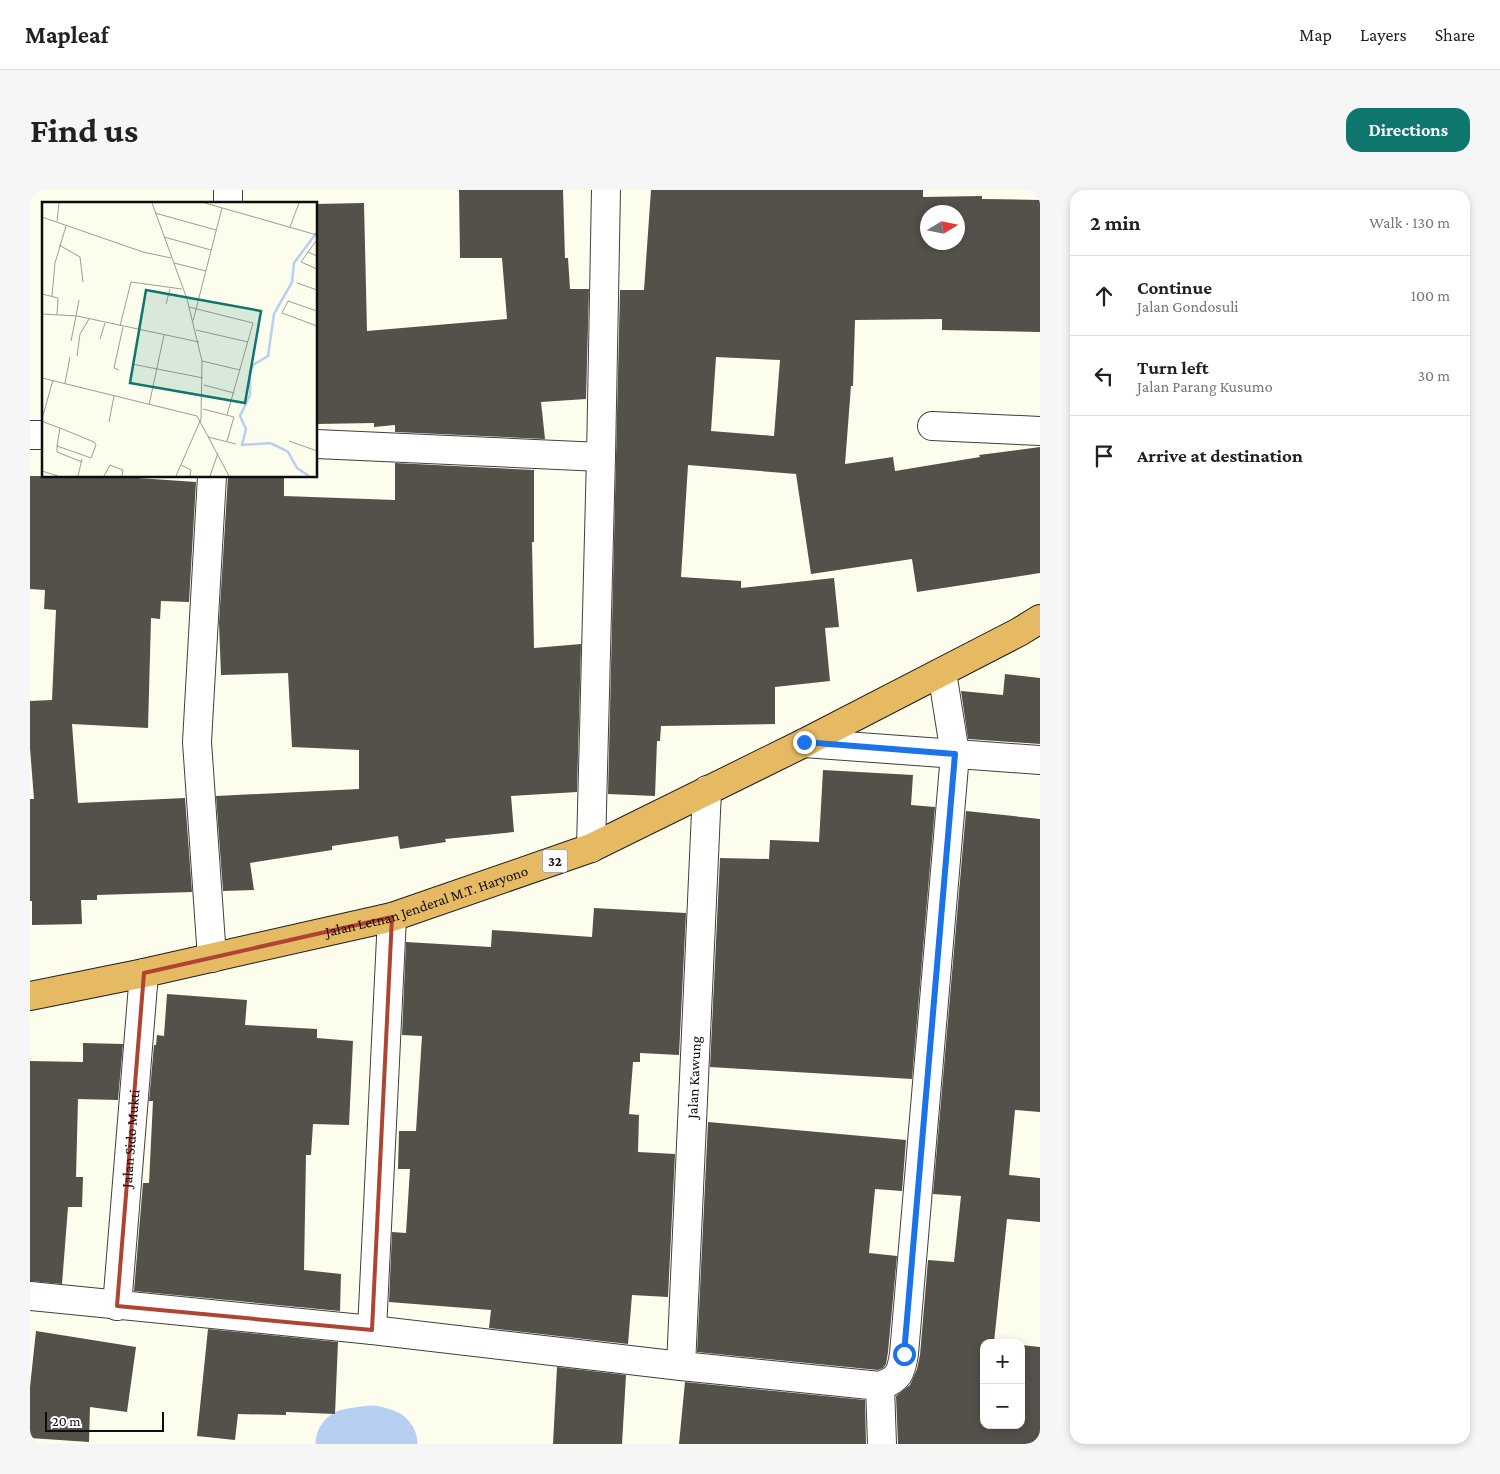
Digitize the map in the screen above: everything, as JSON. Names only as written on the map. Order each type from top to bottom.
[{"type":"highway","name":"Jalan Letnan Jenderal M.T. Haryono","points":[[30,996],[144,973],[392,917],[591,848],[942,672],[1040,619]]},
{"type":"street","points":[[591,848],[606,190]]},
{"type":"street","points":[[932,426],[1040,431]]},
{"type":"street","points":[[318,444],[601,457]]},
{"type":"street","points":[[212,478],[197,742],[212,958]]},
{"type":"street","points":[[30,1296],[372,1330],[680,1366],[880,1386],[890,1382],[902,1370],[955,754],[942,672]]},
{"type":"street","points":[[804,742],[1040,760]]},
{"type":"street","name":"Jalan Kawung","points":[[680,1366],[707,790]]},
{"type":"street","points":[[372,1330],[392,917]]},
{"type":"street","name":"Jalan Sido Mukti","points":[[117,1306],[144,973]]},
{"type":"street","points":[[880,1386],[882,1444]]},
{"type":"highlighted area","points":[[392,917],[372,1330],[117,1306],[144,973]]},
{"type":"building","points":[[459,190],[563,190],[565,258],[568,258],[570,289],[589,289],[586,399],[541,402],[545,439],[395,432],[395,425],[374,427],[374,423],[318,424],[318,204],[364,203],[367,331],[507,319],[502,258],[460,258]]},
{"type":"building","points":[[651,190],[923,190],[923,197],[982,196],[982,199],[1040,200],[1040,332],[942,330],[942,319],[855,320],[853,386],[851,386],[845,464],[893,457],[895,471],[980,457],[979,455],[1040,447],[1040,573],[917,592],[912,559],[811,574],[796,474],[688,465],[681,577],[741,581],[741,588],[834,578],[839,627],[825,628],[830,681],[775,687],[775,724],[661,726],[660,741],[657,741],[655,796],[608,794],[620,290],[644,290]],"holes":[[[716,357],[780,360],[774,436],[711,431]]]},
{"type":"building","points":[[395,463],[534,470],[534,542],[532,542],[534,648],[581,644],[577,792],[511,796],[514,832],[445,839],[446,842],[400,849],[398,836],[332,846],[332,850],[250,863],[254,890],[223,891],[216,796],[359,789],[359,750],[292,747],[288,673],[221,675],[219,623],[228,478],[284,478],[284,496],[395,500]]},
{"type":"building","points":[[30,476],[42,476],[42,478],[138,478],[196,482],[189,602],[161,601],[160,619],[151,618],[148,728],[72,724],[78,803],[185,798],[192,892],[97,895],[97,900],[81,900],[82,924],[32,925],[32,901],[30,901],[30,799],[34,799],[30,748],[30,701],[52,700],[56,610],[44,609],[45,590],[30,589]]},
{"type":"building","points":[[1005,674],[1040,678],[1040,744],[968,739],[961,691],[1003,695]]},
{"type":"building","points":[[823,770],[913,775],[911,805],[935,807],[912,1079],[710,1067],[720,858],[769,859],[770,840],[819,842]]},
{"type":"building","points":[[966,811],[1040,819],[1040,1112],[1015,1110],[1009,1175],[1040,1178],[1040,1222],[1007,1219],[994,1339],[980,1339],[980,1429],[1025,1429],[1025,1345],[1040,1347],[1040,1444],[898,1444],[896,1396],[910,1385],[917,1369],[920,1355],[928,1260],[954,1262],[961,1196],[933,1194]]},
{"type":"building","points":[[594,908],[686,913],[679,1055],[640,1053],[640,1062],[633,1062],[629,1114],[639,1115],[638,1152],[675,1154],[668,1297],[632,1295],[628,1344],[489,1328],[491,1310],[389,1302],[392,1232],[406,1233],[410,1169],[398,1169],[399,1131],[416,1131],[422,1036],[402,1035],[406,942],[491,947],[492,930],[592,937]]},
{"type":"building","points":[[167,994],[247,1000],[245,1025],[317,1029],[317,1038],[353,1041],[349,1125],[313,1124],[311,1155],[306,1155],[304,1270],[341,1274],[340,1311],[134,1291],[143,1183],[149,1183],[153,1101],[149,1101],[154,1045],[156,1045],[157,1035],[164,1036]]},
{"type":"building","points":[[83,1043],[123,1044],[118,1100],[78,1099],[76,1177],[83,1177],[82,1207],[68,1207],[62,1284],[30,1281],[30,1061],[83,1062]]},
{"type":"building","points":[[708,1122],[906,1140],[902,1191],[875,1189],[869,1253],[897,1256],[888,1352],[886,1364],[883,1368],[878,1370],[697,1352]]},
{"type":"building","points":[[208,1329],[338,1342],[335,1414],[286,1412],[286,1415],[238,1414],[235,1440],[197,1436]]},
{"type":"building","points":[[36,1331],[136,1347],[127,1412],[90,1407],[89,1442],[30,1438],[30,1387]]},
{"type":"building","points":[[557,1367],[626,1375],[622,1444],[553,1444]]},
{"type":"building","points":[[685,1382],[865,1400],[866,1444],[679,1444]]},
{"type":"waterway","points":[[351,1444],[372,1441],[382,1444]]},
{"type":"route","points":[[804,742],[955,754],[904,1354]]}]
